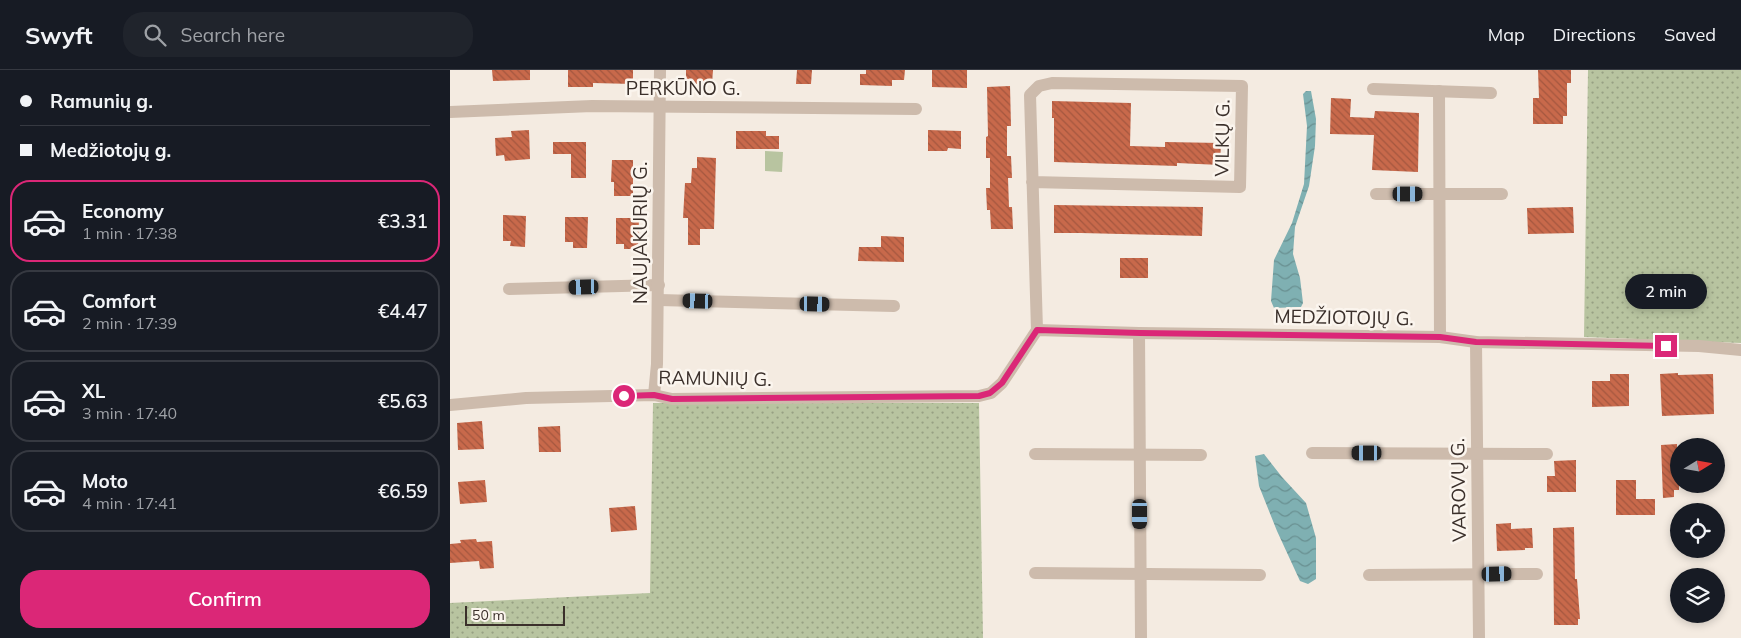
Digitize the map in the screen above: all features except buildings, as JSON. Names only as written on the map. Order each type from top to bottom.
[{"type":"street","name":"NAUJAKURIŲ G.","points":[[654,395],[658,364],[660,70]]},
{"type":"street","name":"VILKŲ G.","points":[[1052,83],[1242,86],[1240,187],[1032,182],[1030,95],[1039,86],[1052,83]]},
{"type":"street","points":[[1373,89],[1491,92]]},
{"type":"street","points":[[1439,91],[1440,337]]},
{"type":"street","name":"PERKŪNO G.","points":[[450,112],[592,106],[916,108]]},
{"type":"street","points":[[1032,182],[1037,330]]},
{"type":"street","points":[[1376,194],[1502,194]]},
{"type":"street","points":[[509,288],[659,285]]},
{"type":"street","points":[[659,300],[894,306]]},
{"type":"street","name":"MEDŽIOTOJŲ G.","points":[[1037,330],[1440,337],[1476,342],[1700,346],[1741,350]]},
{"type":"street","name":"RAMUNIŲ G.","points":[[450,405],[526,398],[654,395],[672,399],[979,396],[990,393],[1002,383],[1037,330]]},
{"type":"street","points":[[1140,333],[1141,638]]},
{"type":"street","name":"VAROVŲ G.","points":[[1476,342],[1479,638]]},
{"type":"street","points":[[1312,453],[1547,454]]},
{"type":"street","points":[[1036,454],[1201,455]]},
{"type":"street","points":[[1035,573],[1260,575]]},
{"type":"street","points":[[1369,575],[1537,574]]},
{"type":"green space","points":[[1588,70],[1741,70],[1741,343],[1584,337]]},
{"type":"green space","points":[[765,151],[783,152],[782,172],[765,171]]},
{"type":"green space","points":[[653,403],[979,403],[983,638],[450,638],[450,603],[650,593]]},
{"type":"water","points":[[1306,91],[1311,91],[1316,119],[1315,146],[1309,186],[1295,227],[1293,254],[1300,278],[1303,303],[1301,307],[1274,308],[1271,301],[1274,260],[1292,223],[1304,184],[1307,126],[1303,94]]},
{"type":"water","points":[[1264,454],[1306,503],[1316,538],[1316,579],[1308,584],[1300,581],[1259,486],[1255,456]]},
{"type":"route","points":[[624,396],[654,395],[672,399],[979,396],[990,393],[1002,383],[1037,330],[1440,337],[1476,342],[1666,346]]}]
